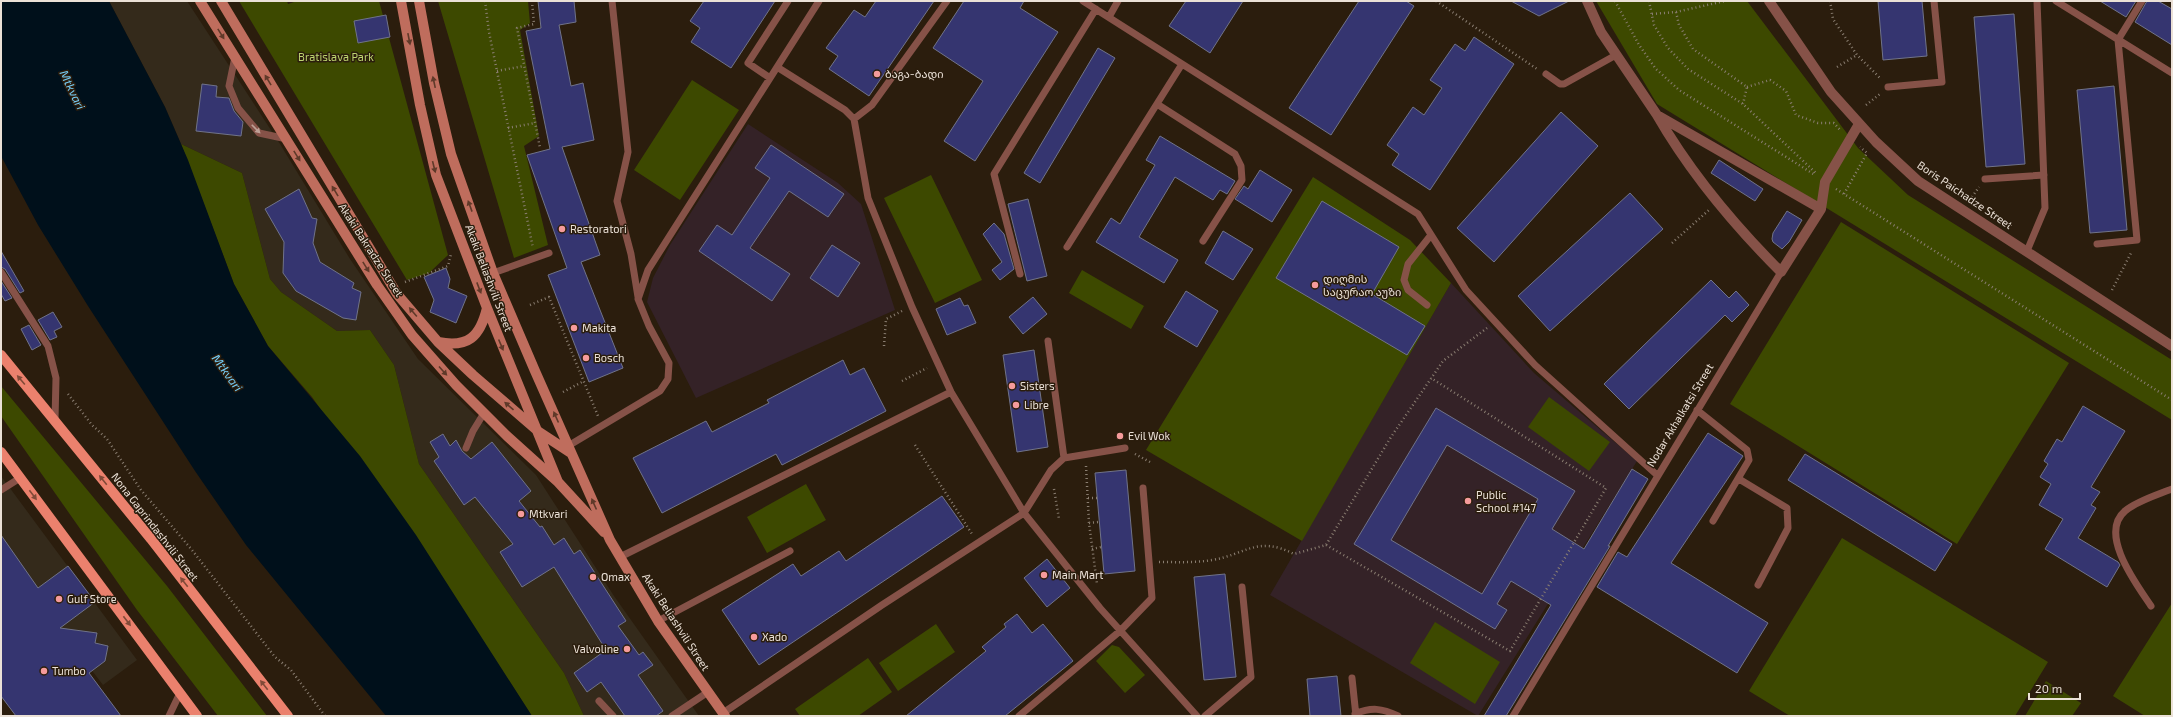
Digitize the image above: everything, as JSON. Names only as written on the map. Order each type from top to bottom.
[{"type":"main road","name":"Akaki Bakradze Street","points":[[200,1],[377,284],[412,335],[456,385],[558,482]]},
{"type":"main road","name":"Akaki Bakradze Street","points":[[221,1],[397,294],[438,342],[539,432],[570,450]]},
{"type":"main road","name":"Akaki Beliashvili Street","points":[[401,1],[420,105],[436,175],[487,308],[539,432],[558,482],[610,540]]},
{"type":"main road","name":"Akaki Beliashvili Street","points":[[419,1],[434,83],[451,154],[493,273],[610,540],[658,621],[724,715]]},
{"type":"main road","points":[[438,342],[451,345],[471,339],[479,330],[487,308]]},
{"type":"main road","name":"Nona Gaprindashvili Street","points":[[1,355],[151,539],[288,716]]},
{"type":"main road","points":[[1,452],[197,716]]},
{"type":"street","points":[[1587,1],[1601,32],[1657,115],[1675,146],[1739,230],[1780,272]]},
{"type":"street","name":"Boris Paichadze Street","points":[[1769,1],[1831,92],[1859,124],[1918,181],[2027,250],[2172,346]]},
{"type":"street","points":[[1657,115],[1821,209]]},
{"type":"street","name":"Nodar Akhalkatsi Street","points":[[1780,272],[1821,209],[1825,182],[1859,124]]},
{"type":"lane","points":[[570,450],[602,426],[660,391],[668,378],[669,363],[649,326],[638,299],[631,254],[617,201],[628,152],[612,1]]},
{"type":"lane","points":[[770,78],[748,63],[788,1]]},
{"type":"lane","points":[[638,299],[648,270],[819,1]]},
{"type":"lane","points":[[854,118],[872,105],[947,1]]},
{"type":"lane","points":[[1083,1],[1418,214],[1466,290],[1495,322],[1535,365],[1657,475]]},
{"type":"lane","points":[[1109,17],[1118,1]]},
{"type":"lane","points":[[1888,87],[1942,82],[1934,1]]},
{"type":"lane","points":[[2027,250],[2045,208],[2037,1]]},
{"type":"lane","points":[[2056,1],[2172,73]]},
{"type":"lane","points":[[2097,244],[2138,240],[2118,40],[2142,1]]},
{"type":"lane","points":[[1020,274],[994,174],[1096,9]]},
{"type":"lane","points":[[1546,74],[1560,84],[1564,84],[1616,55]]},
{"type":"lane","points":[[235,57],[229,86],[238,108],[259,133],[287,139]]},
{"type":"lane","points":[[1067,247],[1182,64]]},
{"type":"lane","points":[[778,67],[845,110],[854,118],[868,198],[912,307],[936,363],[951,392],[1024,513],[1100,608],[1197,716]]},
{"type":"lane","points":[[1158,104],[1235,154],[1241,166],[1242,180],[1203,241]]},
{"type":"lane","points":[[1985,179],[2044,175]]},
{"type":"lane","points":[[1427,305],[1408,290],[1404,280],[1408,264],[1432,235]]},
{"type":"lane","points":[[493,273],[549,252]]},
{"type":"lane","points":[[1,272],[48,346],[56,378],[55,420]]},
{"type":"lane","name":"Nodar Akhalkatsi Street","points":[[1513,716],[1780,272]]},
{"type":"lane","points":[[1048,340],[1064,458]]},
{"type":"lane","points":[[620,557],[951,392]]},
{"type":"lane","points":[[1697,410],[1747,450],[1749,460],[1713,521]]},
{"type":"lane","points":[[466,448],[473,431],[484,413]]},
{"type":"lane","points":[[724,715],[1024,513],[1051,470],[1064,458],[1125,448]]},
{"type":"lane","points":[[1,490],[20,478]]},
{"type":"lane","points":[[1739,479],[1787,508],[1788,528],[1758,585]]},
{"type":"lane","points":[[1019,716],[1120,630],[1152,598],[1143,488]]},
{"type":"lane","points":[[2151,606],[2130,574],[2114,537],[2117,523],[2125,511],[2172,489]]},
{"type":"lane","points":[[658,621],[790,551]]},
{"type":"lane","points":[[1205,716],[1251,677],[1242,587]]},
{"type":"lane","points":[[1352,678],[1355,715],[1366,709],[1374,708],[1388,711],[1398,716]]},
{"type":"lane","points":[[672,716],[708,692]]},
{"type":"lane","points":[[169,716],[180,693]]},
{"type":"lane","points":[[599,701],[612,716]]},
{"type":"path","points":[[485,1],[508,128],[536,257]]},
{"type":"path","points":[[532,1],[534,24],[516,28],[540,148]]},
{"type":"path","points":[[1436,1],[1546,74]]},
{"type":"path","points":[[1615,1],[1639,45],[1656,69],[1679,90],[2172,400]]},
{"type":"path","points":[[1648,1],[1654,25],[1668,48],[1688,70],[1742,104],[1825,182]]},
{"type":"path","points":[[1652,14],[1676,12],[1725,1]]},
{"type":"path","points":[[1830,1],[1832,19],[1857,55],[1888,87],[1866,105]]},
{"type":"path","points":[[1676,12],[1679,25],[1693,49],[1747,87]]},
{"type":"path","points":[[1837,67],[1857,55]]},
{"type":"path","points":[[497,71],[524,66]]},
{"type":"path","points":[[1747,87],[1770,80],[1786,91],[1796,115],[1818,123],[1834,123],[1849,140],[1867,153],[1844,194]]},
{"type":"path","points":[[1742,104],[1747,87]]},
{"type":"path","points":[[508,128],[535,123]]},
{"type":"path","points":[[1672,244],[1718,202]]},
{"type":"path","points":[[2112,290],[2138,240]]},
{"type":"path","points":[[405,282],[448,266]]},
{"type":"path","points":[[530,305],[549,297],[602,426]]},
{"type":"path","points":[[884,346],[886,319],[912,307]]},
{"type":"path","points":[[1149,562],[1213,560],[1249,547],[1279,546],[1294,554],[1326,545],[1391,437],[1443,360],[1495,322]]},
{"type":"path","points":[[902,381],[936,363]]},
{"type":"path","points":[[56,378],[92,425],[107,439],[141,490],[192,550],[275,657],[291,670],[325,716]]},
{"type":"path","points":[[1326,545],[1510,651],[1606,488],[1431,378]]},
{"type":"path","points":[[563,392],[584,381]]},
{"type":"path","points":[[915,446],[978,543]]},
{"type":"path","points":[[1125,448],[1150,462]]},
{"type":"path","points":[[1086,455],[1089,523],[1097,586]]},
{"type":"path","points":[[1051,470],[1059,519]]},
{"type":"path","points":[[1088,498],[1097,498]]},
{"type":"path","points":[[1089,523],[1099,522]]},
{"type":"path","points":[[1092,548],[1101,547]]},
{"type":"shaded area","points":[[109,1],[187,1],[280,144],[350,259],[418,359],[536,475],[614,596],[699,716],[584,716],[564,673],[419,464],[394,365],[370,330],[337,331],[281,292],[270,279],[242,173],[181,144],[165,107]]},
{"type":"shaded area","points":[[748,124],[838,183],[861,204],[895,310],[696,398],[647,302],[653,278],[670,245]]},
{"type":"shaded area","name":"Public School #147","points":[[1451,283],[1534,373],[1637,461],[1478,716],[1270,595]]},
{"type":"shaded area","points":[[1,476],[137,660],[103,685],[45,609],[1,642]]},
{"type":"green space","name":"Bratislava Park","points":[[239,1],[287,1],[288,4],[297,1],[379,1],[448,255],[429,273],[407,280]]},
{"type":"green space","points":[[438,1],[528,1],[530,23],[520,30],[539,136],[524,146],[548,245],[514,258]]},
{"type":"green space","points":[[1596,1],[1747,1],[1858,148],[1908,195],[2172,360],[2172,420],[1657,104]]},
{"type":"green space","points":[[692,80],[739,110],[680,200],[634,170]]},
{"type":"green space","points":[[181,144],[242,173],[270,279],[281,292],[337,331],[370,330],[394,365],[419,464],[564,673],[584,716],[532,716],[477,632],[312,397],[268,346],[234,284]]},
{"type":"green space","points":[[931,175],[982,280],[935,303],[884,198]]},
{"type":"green space","points":[[1313,177],[1410,240],[1451,283],[1302,541],[1146,450]]},
{"type":"green space","points":[[1841,222],[2069,363],[1957,544],[1730,404]]},
{"type":"green space","points":[[1082,270],[1144,306],[1131,329],[1069,293]]},
{"type":"green space","points":[[1,386],[167,586],[267,716],[218,716],[137,610],[1,416]]},
{"type":"green space","points":[[1549,397],[1610,442],[1589,471],[1528,427]]},
{"type":"green space","points":[[806,484],[826,520],[767,553],[747,517]]},
{"type":"green space","points":[[1842,538],[2048,662],[2015,716],[1790,716],[1749,691]]},
{"type":"green space","points":[[2172,603],[2172,716],[2145,716],[2113,696]]},
{"type":"green space","points":[[1435,622],[1500,662],[1475,704],[1410,663]]},
{"type":"green space","points":[[936,624],[955,652],[898,691],[879,663]]},
{"type":"green space","points":[[1112,645],[1119,647],[1145,675],[1125,693],[1096,661]]},
{"type":"green space","points":[[868,658],[892,692],[858,716],[800,716],[795,709]]},
{"type":"green space","points":[[2046,681],[2081,703],[2072,716],[2025,716]]},
{"type":"water","points":[[1,1],[109,1],[165,107],[188,160],[234,284],[268,346],[360,456],[416,535],[532,716],[386,716],[246,545],[195,471],[88,306],[38,225],[1,156]]},
{"type":"building","points":[[538,1],[574,1],[576,22],[559,25],[571,86],[583,83],[594,140],[562,147],[600,255],[581,262],[623,368],[589,382],[548,275],[567,268],[527,155],[550,149],[526,31],[541,28]]},
{"type":"building","points":[[704,1],[775,1],[731,68],[691,42],[700,28],[690,21]]},
{"type":"building","points":[[876,1],[934,1],[869,96],[829,69],[838,56],[826,48],[854,10],[865,17]]},
{"type":"building","points":[[964,1],[1024,1],[1020,8],[1058,32],[975,161],[944,141],[983,81],[933,48]]},
{"type":"building","points":[[1186,1],[1243,1],[1210,53],[1169,26]]},
{"type":"building","points":[[1359,1],[1406,1],[1414,6],[1331,135],[1289,108]]},
{"type":"building","points":[[1511,1],[1569,1],[1539,16]]},
{"type":"building","points":[[1878,1],[1922,1],[1927,56],[1883,60]]},
{"type":"building","points":[[2100,1],[2136,1],[2126,17]]},
{"type":"building","points":[[2147,1],[2158,1],[2172,9],[2172,45],[2135,22]]},
{"type":"building","points":[[2014,14],[2025,164],[1986,167],[1974,17]]},
{"type":"building","points":[[386,15],[390,37],[358,43],[354,21]]},
{"type":"building","points":[[1474,37],[1514,64],[1430,190],[1392,165],[1399,154],[1387,145],[1413,107],[1424,115],[1442,88],[1430,80],[1455,44],[1465,51]]},
{"type":"building","points":[[1098,48],[1115,58],[1040,183],[1024,173]]},
{"type":"building","points":[[202,84],[217,86],[216,97],[229,98],[234,111],[243,122],[241,136],[196,131]]},
{"type":"building","points":[[2114,86],[2127,230],[2090,233],[2077,90]]},
{"type":"building","points":[[1561,112],[1598,146],[1494,262],[1457,228]]},
{"type":"building","points":[[1160,136],[1235,181],[1227,194],[1220,190],[1213,200],[1175,177],[1139,237],[1178,260],[1164,283],[1096,242],[1111,218],[1120,224],[1155,165],[1146,160]]},
{"type":"building","points":[[771,145],[844,194],[828,217],[789,191],[750,248],[790,274],[772,301],[699,251],[717,225],[732,235],[770,178],[755,168]]},
{"type":"building","points":[[1719,160],[1763,189],[1755,201],[1711,173]]},
{"type":"building","points":[[1260,170],[1292,190],[1272,222],[1235,199],[1244,186],[1248,189]]},
{"type":"building","points":[[299,189],[312,218],[317,219],[313,243],[320,262],[354,283],[352,288],[361,292],[356,320],[343,318],[296,291],[283,273],[284,242],[265,209]]},
{"type":"building","points":[[1630,193],[1663,229],[1550,331],[1518,296]]},
{"type":"building","points":[[1028,199],[1047,276],[1027,281],[1008,204]]},
{"type":"building","points":[[1322,201],[1399,247],[1372,294],[1425,326],[1407,355],[1276,278]]},
{"type":"building","points":[[1787,211],[1802,220],[1789,242],[1782,249],[1773,242],[1772,239],[1773,233]]},
{"type":"building","points":[[994,223],[1004,234],[1014,269],[1000,280],[992,270],[1002,262],[983,234]]},
{"type":"building","points":[[1223,231],[1253,249],[1233,280],[1205,263]]},
{"type":"building","points":[[832,245],[860,263],[838,297],[810,278]]},
{"type":"building","points":[[1,251],[24,291],[20,293],[5,269],[1,267]]},
{"type":"building","points":[[446,268],[450,279],[448,288],[467,296],[456,323],[430,312],[434,300],[424,277]]},
{"type":"building","points":[[1711,280],[1729,298],[1736,291],[1749,305],[1732,322],[1725,315],[1629,409],[1604,384]]},
{"type":"building","points":[[1,281],[12,298],[5,301],[1,294]]},
{"type":"building","points":[[1186,291],[1218,311],[1197,347],[1164,327]]},
{"type":"building","points":[[1033,297],[1047,314],[1023,334],[1009,317]]},
{"type":"building","points":[[960,298],[964,306],[968,305],[976,323],[947,335],[936,309]]},
{"type":"building","points":[[53,312],[62,327],[54,331],[57,337],[50,340],[38,320]]},
{"type":"building","points":[[29,325],[41,345],[32,350],[21,329]]},
{"type":"building","points":[[1034,350],[1048,447],[1017,452],[1003,355]]},
{"type":"building","points":[[843,360],[850,375],[864,368],[886,411],[782,465],[776,454],[662,513],[633,458],[706,421],[712,432],[769,403],[767,400]]},
{"type":"building","points":[[2083,406],[2125,431],[2091,487],[2100,492],[2091,505],[2096,508],[2078,538],[2118,562],[2120,565],[2107,587],[2045,549],[2063,519],[2039,505],[2051,484],[2040,477],[2048,464],[2044,461],[2057,439],[2062,442]]},
{"type":"building","points":[[1436,408],[1575,491],[1552,529],[1584,549],[1632,469],[1648,479],[1608,546],[1610,546],[1506,716],[1484,716],[1551,605],[1511,581],[1497,604],[1507,610],[1495,629],[1354,544]],"holes":[[[1447,445],[1538,499],[1482,594],[1391,540]]]},
{"type":"building","points":[[1708,433],[1743,456],[1671,563],[1768,623],[1737,673],[1597,587],[1618,552],[1627,557]]},
{"type":"building","points":[[443,434],[450,446],[456,440],[462,451],[471,459],[492,442],[531,491],[519,501],[540,527],[542,526],[554,545],[564,538],[574,554],[580,550],[626,621],[618,626],[639,655],[643,652],[653,665],[638,675],[663,711],[656,716],[625,716],[601,682],[587,692],[574,673],[606,650],[554,567],[522,587],[500,552],[513,544],[475,497],[464,505],[434,461],[439,457],[430,442]]},
{"type":"building","points":[[1805,454],[1952,544],[1935,571],[1788,480]]},
{"type":"building","points":[[1126,470],[1135,571],[1104,574],[1095,473]]},
{"type":"building","points":[[942,496],[964,527],[759,665],[722,610],[793,564],[801,576],[839,551],[846,561]]},
{"type":"building","points":[[1,535],[38,588],[68,566],[95,602],[60,628],[97,633],[95,643],[108,646],[105,661],[89,673],[121,716],[16,716],[1,696]]},
{"type":"building","points":[[1047,559],[1070,588],[1047,607],[1024,578]]},
{"type":"building","points":[[1225,574],[1236,677],[1204,680],[1194,577]]},
{"type":"building","points":[[1017,614],[1032,633],[1043,624],[1073,661],[1005,716],[906,716],[986,651],[982,647],[1006,627],[1004,624]]},
{"type":"building","points":[[1337,676],[1341,716],[1310,716],[1307,679]]},
{"type":"place","name":"ბაგა-ბადი","points":[[877,74]]},
{"type":"place","name":"Restoratori","points":[[562,229]]},
{"type":"place","name":"დიღმის საცურაო აუზი","points":[[1315,285]]},
{"type":"place","name":"Makita","points":[[574,328]]},
{"type":"place","name":"Bosch","points":[[586,358]]},
{"type":"place","name":"Sisters","points":[[1012,386]]},
{"type":"place","name":"Libre","points":[[1016,405]]},
{"type":"place","name":"Evil Wok","points":[[1120,436]]},
{"type":"place","name":"Public School #147","points":[[1468,501]]},
{"type":"place","name":"Mtkvari","points":[[521,514]]},
{"type":"place","name":"Main Mart","points":[[1044,575]]},
{"type":"place","name":"Omax","points":[[593,577]]},
{"type":"place","name":"Gulf Store","points":[[59,599]]},
{"type":"place","name":"Xado","points":[[754,637]]},
{"type":"place","name":"Valvoline","points":[[627,649]]},
{"type":"place","name":"Tumbo","points":[[44,671]]}]
